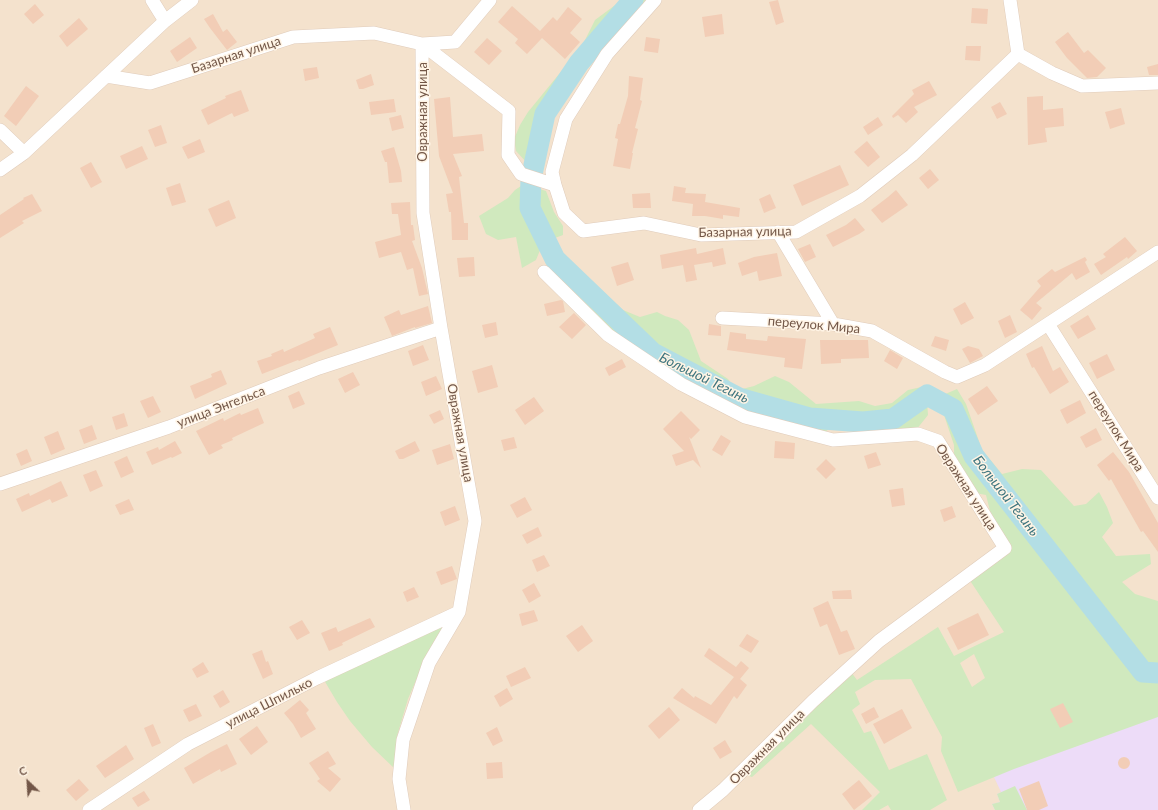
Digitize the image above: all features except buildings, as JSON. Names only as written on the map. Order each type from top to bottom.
[{"type":"street","points":[[152,0],[165,21]]},
{"type":"street","points":[[0,170],[24,153],[165,21],[192,0]]},
{"type":"street","name":"Базарная улица","points":[[106,76],[150,83],[293,37],[374,33],[422,44],[455,42],[490,0]]},
{"type":"street","name":"Базарная улица","points":[[655,0],[607,54],[566,120],[552,172],[554,185],[564,214],[583,231],[644,223],[700,235],[796,232],[860,196],[912,155],[1018,54]]},
{"type":"street","points":[[1010,0],[1018,54],[1052,73],[1082,86],[1158,83]]},
{"type":"street","points":[[422,44],[509,111],[508,155],[521,174],[554,185]]},
{"type":"street","name":"Овражная улица","points":[[404,810],[399,779],[403,740],[429,663],[459,612],[475,521],[441,328],[423,213],[422,44]]},
{"type":"street","points":[[0,130],[24,153]]},
{"type":"street","points":[[778,232],[833,324]]},
{"type":"street","name":"переулок Мира","points":[[722,318],[833,324],[872,331],[945,372],[957,377],[985,365],[1158,252]]},
{"type":"street","name":"Овражная улица","points":[[544,272],[608,335],[681,384],[745,416],[833,440],[918,434],[938,441],[1005,548],[879,641],[813,701],[723,790],[699,810]]},
{"type":"street","name":"переулок Мира","points":[[1048,324],[1158,498]]},
{"type":"street","name":"улица Энгельса","points":[[0,484],[169,427],[319,368],[441,328]]},
{"type":"street","name":"улица Шпилько","points":[[88,810],[188,744],[316,678],[459,612]]},
{"type":"shaded area","points":[[0,0],[1158,0],[1158,810],[0,810]]},
{"type":"shaded area","points":[[1158,696],[1158,810],[995,810],[992,804],[1000,802],[997,794],[1001,792],[994,777]]},
{"type":"green space","points":[[622,0],[646,0],[582,72],[567,93],[550,123],[545,146],[528,164],[516,151],[514,139],[520,125],[528,112],[582,46],[595,20]]},
{"type":"green space","points":[[524,184],[546,191],[554,212],[563,226],[563,235],[555,238],[547,233],[536,260],[522,268],[516,237],[498,240],[486,234],[479,216],[508,198],[515,190]]},
{"type":"green space","points":[[557,266],[569,277],[583,273],[623,310],[640,317],[657,312],[678,320],[689,330],[701,361],[728,379],[734,387],[716,393],[707,391],[606,330],[550,271]]},
{"type":"green space","points":[[775,376],[789,382],[816,404],[859,401],[875,406],[892,403],[908,390],[926,386],[928,415],[916,430],[880,434],[834,425],[825,432],[803,425],[749,414],[743,405],[742,389],[754,386]]},
{"type":"green space","points":[[957,389],[966,404],[982,450],[1002,474],[1022,469],[1041,470],[1074,506],[1086,504],[1099,492],[1113,523],[1102,537],[1116,556],[1150,554],[1151,564],[1122,582],[1135,594],[1158,601],[1158,717],[1014,769],[958,792],[941,751],[942,737],[911,679],[875,680],[855,692],[860,704],[852,710],[864,733],[871,731],[889,770],[927,754],[947,800],[930,810],[891,810],[888,805],[879,810],[862,810],[880,792],[811,724],[752,777],[743,774],[851,672],[857,680],[938,627],[954,656],[1004,632],[967,576],[1005,548],[991,515],[986,495],[970,492],[954,467],[954,445],[943,412],[943,395]],"holes":[[[974,654],[985,678],[972,687],[960,663]]]},
{"type":"green space","points":[[443,626],[420,671],[408,699],[397,736],[394,768],[372,747],[350,721],[324,680]]},
{"type":"green space","points":[[1015,786],[1027,810],[995,810],[992,804],[1000,802],[997,794]]},
{"type":"waterway","name":"Большой Тегинь","points":[[633,0],[579,63],[545,114],[531,179],[530,208],[555,259],[653,353],[739,398],[810,418],[863,422],[893,419],[927,395],[953,409],[974,456],[1143,672],[1158,673]]}]
